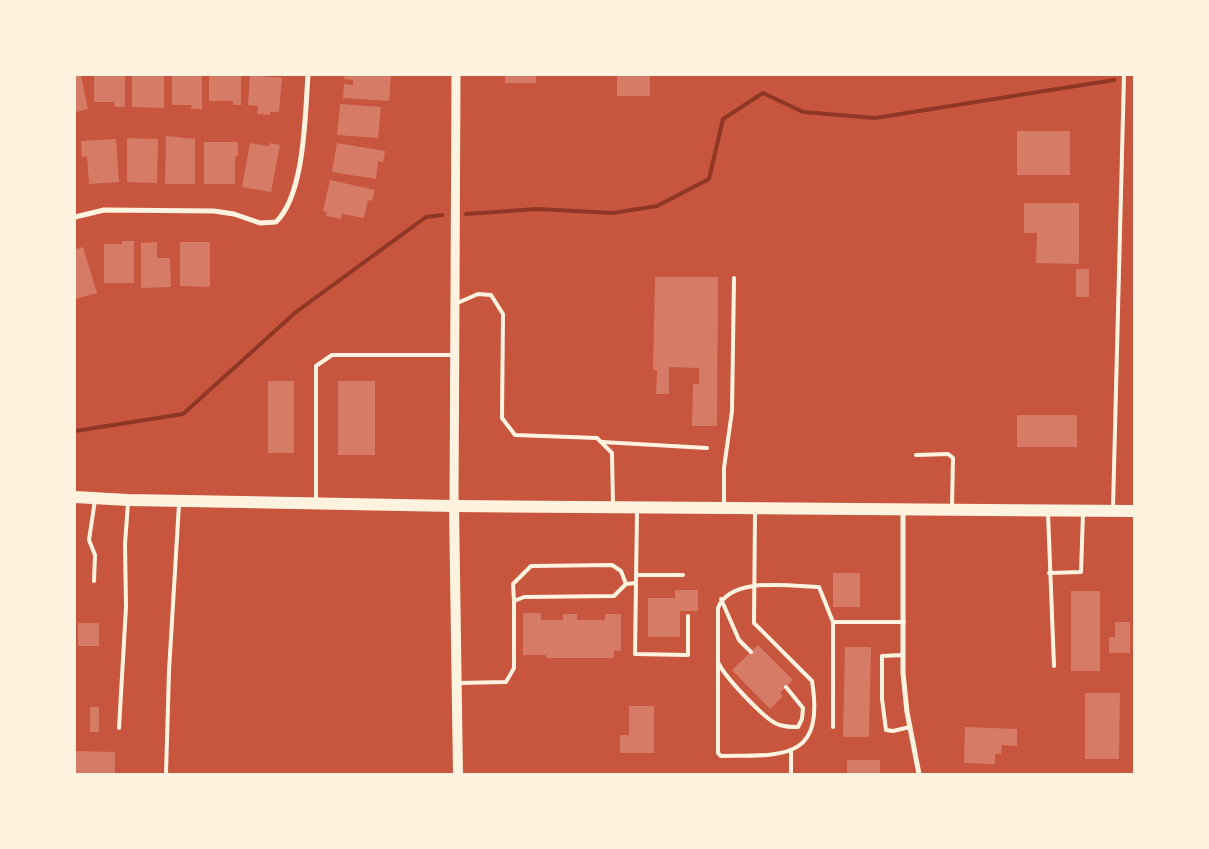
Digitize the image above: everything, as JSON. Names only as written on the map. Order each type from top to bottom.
[{"type":"main road","points":[[75,496],[179,502],[454,506],[1134,511]]},
{"type":"main road","points":[[454,506],[458,774]]},
{"type":"street","points":[[75,217],[104,210],[214,211],[234,214],[260,223],[276,222],[287,207],[299,168],[308,75]]},
{"type":"street","points":[[454,506],[456,75]]},
{"type":"street","points":[[903,508],[903,673],[910,727],[919,774]]},
{"type":"lane","points":[[1113,511],[1124,75]]},
{"type":"lane","points":[[724,507],[724,468],[732,411],[734,278]]},
{"type":"lane","points":[[454,305],[478,294],[491,295],[503,314],[502,418],[515,435],[597,438],[612,453],[613,506]]},
{"type":"lane","points":[[316,504],[316,366],[332,355],[454,355]]},
{"type":"lane","points":[[601,442],[707,448]]},
{"type":"lane","points":[[916,455],[948,454],[953,458],[952,509]]},
{"type":"lane","points":[[94,582],[95,555],[89,540],[95,498]]},
{"type":"lane","points":[[119,728],[126,607],[125,544],[128,500]]},
{"type":"lane","points":[[166,774],[169,671],[179,502]]},
{"type":"lane","points":[[637,506],[636,654],[688,654],[688,616]]},
{"type":"lane","points":[[756,507],[754,585],[754,623],[812,681],[813,719],[799,747],[791,752],[777,755],[721,756],[718,753],[718,608],[721,598],[733,591],[754,585],[819,587],[833,622],[833,728]]},
{"type":"lane","points":[[1048,510],[1054,666]]},
{"type":"lane","points":[[1049,573],[1081,572],[1083,510]]},
{"type":"lane","points":[[457,683],[506,682],[514,668],[514,584],[531,566],[612,565],[621,572],[626,584]]},
{"type":"lane","points":[[636,575],[683,575]]},
{"type":"lane","points":[[514,601],[524,597],[614,596],[626,584],[636,584]]},
{"type":"lane","points":[[721,598],[739,640],[750,652]]},
{"type":"lane","points":[[833,622],[904,622]]},
{"type":"lane","points":[[904,656],[882,656],[882,699],[886,730],[893,731],[910,727]]},
{"type":"lane","points":[[718,662],[724,675],[775,723],[787,727],[798,727],[802,719],[803,708],[786,687]]},
{"type":"lane","points":[[791,752],[791,774]]},
{"type":"building","points":[[75,75],[81,75],[88,109],[77,112],[75,108]]},
{"type":"building","points":[[94,75],[125,75],[125,107],[115,107],[114,102],[94,102]]},
{"type":"building","points":[[132,75],[164,75],[164,108],[132,107]]},
{"type":"building","points":[[172,75],[202,75],[202,109],[191,109],[192,105],[172,105]]},
{"type":"building","points":[[209,75],[241,75],[241,105],[233,105],[233,101],[209,101]]},
{"type":"building","points":[[250,75],[282,78],[279,112],[270,112],[270,115],[257,114],[258,106],[248,105]]},
{"type":"building","points":[[345,75],[391,75],[389,101],[343,98],[344,84],[353,85],[353,80],[344,79]]},
{"type":"building","points":[[505,75],[536,75],[536,83],[505,83]]},
{"type":"building","points":[[617,75],[650,75],[650,96],[617,96]]},
{"type":"building","points":[[340,104],[381,107],[378,138],[337,135]]},
{"type":"building","points":[[1017,131],[1070,131],[1070,175],[1017,175]]},
{"type":"building","points":[[166,136],[195,139],[195,184],[165,184]]},
{"type":"building","points":[[127,138],[158,139],[157,183],[127,182]]},
{"type":"building","points":[[116,139],[119,182],[89,184],[87,156],[82,157],[81,141]]},
{"type":"building","points":[[204,142],[238,142],[238,156],[235,156],[235,184],[204,184]]},
{"type":"building","points":[[250,143],[269,146],[270,143],[280,145],[271,192],[242,187]]},
{"type":"building","points":[[337,143],[385,151],[383,162],[378,161],[376,179],[332,172]]},
{"type":"building","points":[[330,180],[375,190],[372,201],[368,200],[364,218],[342,214],[341,219],[326,216],[327,212],[323,211]]},
{"type":"building","points":[[1024,203],[1079,203],[1079,264],[1036,263],[1037,233],[1024,233]]},
{"type":"building","points":[[122,241],[134,241],[134,283],[104,283],[104,244],[122,244]]},
{"type":"building","points":[[157,242],[157,258],[170,258],[171,287],[141,288],[141,243]]},
{"type":"building","points":[[180,242],[210,242],[210,287],[180,286]]},
{"type":"building","points":[[83,247],[97,293],[75,299],[75,250]]},
{"type":"building","points":[[1076,269],[1089,269],[1089,297],[1076,297]]},
{"type":"building","points":[[655,277],[718,277],[717,426],[692,426],[693,384],[699,384],[699,368],[669,367],[669,394],[656,394],[657,370],[653,370]]},
{"type":"building","points":[[268,381],[294,381],[294,453],[268,453]]},
{"type":"building","points":[[338,381],[375,381],[375,455],[338,455]]},
{"type":"building","points":[[1017,415],[1077,415],[1077,447],[1017,447]]},
{"type":"building","points":[[833,573],[860,573],[860,607],[833,607]]},
{"type":"building","points":[[675,590],[698,590],[698,611],[680,611],[680,637],[648,637],[648,598],[675,598]]},
{"type":"building","points":[[1071,591],[1100,591],[1100,671],[1071,671]]},
{"type":"building","points":[[523,613],[541,613],[541,620],[563,620],[563,614],[577,614],[577,620],[605,620],[605,614],[621,614],[621,651],[614,651],[614,658],[546,658],[546,655],[523,655]]},
{"type":"building","points":[[1115,622],[1130,622],[1130,653],[1109,653],[1109,637],[1115,637]]},
{"type":"building","points":[[78,623],[99,623],[99,646],[78,646]]},
{"type":"building","points":[[758,645],[793,680],[780,693],[783,696],[770,709],[732,670]]},
{"type":"building","points":[[845,647],[871,647],[869,737],[843,737]]},
{"type":"building","points":[[1085,693],[1120,693],[1119,759],[1085,759]]},
{"type":"building","points":[[629,706],[654,706],[654,753],[620,753],[620,735],[629,735]]},
{"type":"building","points":[[90,707],[99,707],[99,732],[90,732]]},
{"type":"building","points":[[965,727],[1017,729],[1017,746],[1002,745],[1001,754],[995,754],[995,764],[964,763]]},
{"type":"building","points":[[75,751],[115,752],[115,774],[75,774]]},
{"type":"building","points":[[847,760],[880,760],[880,774],[847,774]]},
{"type":"waterway","points":[[466,214],[537,209],[613,213],[657,206],[709,179],[723,119],[763,93],[803,112],[875,118],[1114,80]]},
{"type":"waterway","points":[[75,431],[183,414],[296,312],[426,217],[442,215]]}]
